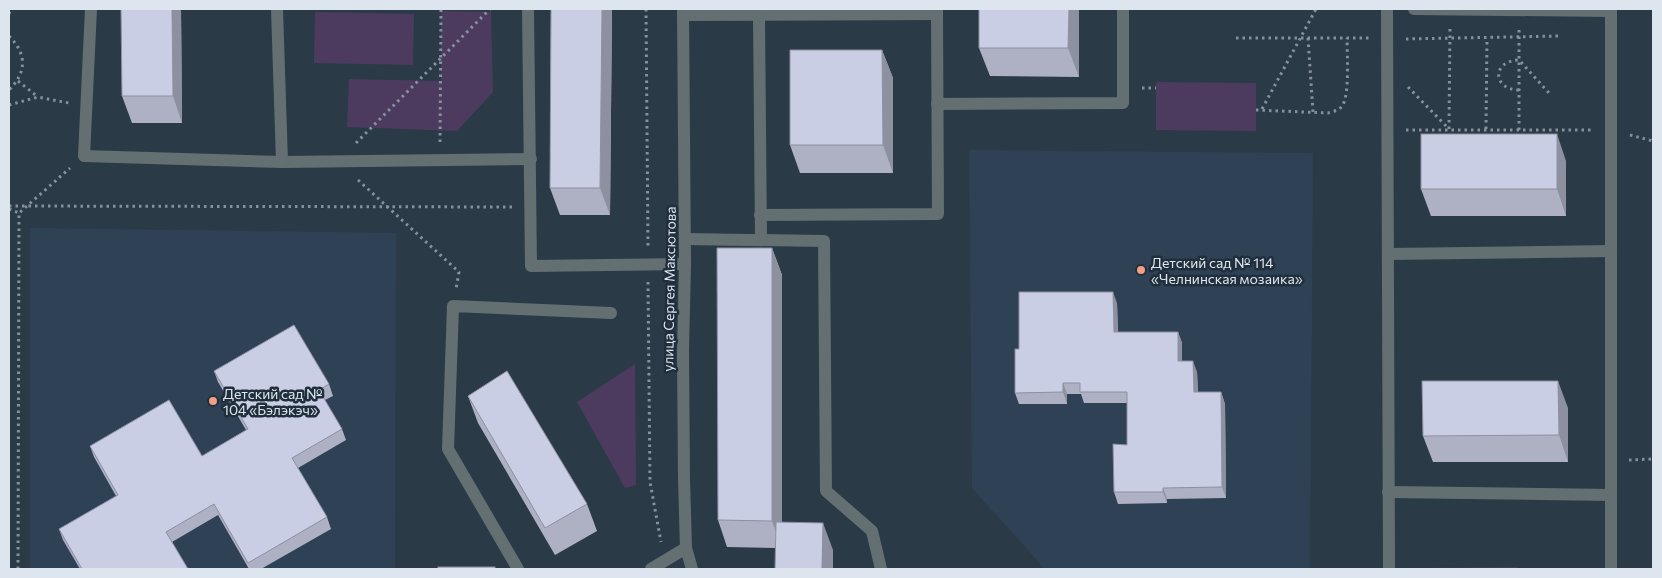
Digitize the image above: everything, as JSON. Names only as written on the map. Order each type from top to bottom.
[{"type":"street","points":[[91,9],[84,156],[282,162],[531,159]]},
{"type":"street","points":[[277,9],[282,162]]},
{"type":"street","points":[[528,9],[531,266],[685,264]]},
{"type":"street","points":[[938,104],[1123,103],[1123,9]]},
{"type":"street","points":[[1387,9],[1389,569]]},
{"type":"street","points":[[1414,9],[1611,10],[1611,569]]},
{"type":"street","points":[[683,12],[760,15],[937,11],[938,214],[760,215]]},
{"type":"street","name":"улица Сергея Максютова","points":[[683,12],[685,239],[683,361],[686,548],[692,569]]},
{"type":"street","points":[[760,15],[761,240]]},
{"type":"street","points":[[685,239],[824,241],[826,491],[872,531],[881,569]]},
{"type":"street","points":[[1388,254],[1611,251]]},
{"type":"street","points":[[518,569],[448,449],[453,306],[611,313]]},
{"type":"street","points":[[1388,492],[1611,495]]},
{"type":"street","points":[[651,569],[686,548]]},
{"type":"path","points":[[9,14],[12,9]]},
{"type":"path","points":[[440,9],[440,160]]},
{"type":"path","points":[[646,9],[650,482],[664,561]]},
{"type":"path","points":[[1262,110],[1316,9]]},
{"type":"path","points":[[1449,129],[1450,10]]},
{"type":"path","points":[[1519,10],[1519,130]]},
{"type":"path","points":[[9,36],[18,45],[22,56],[22,69],[18,81],[9,90]]},
{"type":"path","points":[[1308,38],[1313,112]]},
{"type":"path","points":[[1256,110],[1336,111],[1342,106],[1347,96],[1347,38]]},
{"type":"path","points":[[1486,130],[1487,38]]},
{"type":"path","points":[[1407,39],[1408,49]]},
{"type":"path","points":[[1519,90],[1506,88],[1500,81],[1498,73],[1501,67],[1509,60],[1519,60],[1549,93]]},
{"type":"path","points":[[1408,79],[1408,89],[1449,129]]},
{"type":"path","points":[[18,81],[38,97],[86,107]]},
{"type":"path","points":[[9,105],[38,97]]},
{"type":"path","points":[[1388,130],[1611,130]]},
{"type":"path","points":[[18,569],[20,213],[84,156]]},
{"type":"path","points":[[9,207],[531,207]]},
{"type":"path","points":[[9,207],[20,213]]},
{"type":"shaded area","points":[[441,11],[491,12],[493,92],[457,131],[347,127],[349,79],[441,81]]},
{"type":"shaded area","points":[[315,12],[414,14],[413,65],[314,63]]},
{"type":"shaded area","points":[[1156,82],[1256,83],[1256,131],[1156,130]]},
{"type":"shaded area","name":"Детский сад № 114 «Челнинская мозаика»","points":[[969,150],[1313,153],[1310,569],[1045,569],[972,488]]},
{"type":"shaded area","name":"Детский сад № 104 «Бэлэкэч»","points":[[30,228],[396,233],[395,569],[30,569]]},
{"type":"shaded area","points":[[635,364],[636,485],[625,488],[577,402]]},
{"type":"shaded area","points":[[1517,567],[1517,569],[1413,569],[1413,568]]},
{"type":"building","points":[[121,9],[172,9],[173,96],[122,96]]},
{"type":"building","points":[[551,9],[602,9],[600,188],[550,188]]},
{"type":"building","points":[[979,9],[1069,9],[1068,48],[979,48]]},
{"type":"building","points":[[790,50],[882,50],[883,145],[790,145]]},
{"type":"building","points":[[1421,134],[1557,134],[1557,189],[1421,189]]},
{"type":"building","points":[[717,248],[772,248],[772,521],[718,520]]},
{"type":"building","points":[[1019,292],[1113,292],[1114,332],[1178,332],[1178,361],[1193,361],[1194,392],[1221,392],[1222,487],[1163,488],[1163,492],[1114,492],[1113,444],[1127,445],[1127,392],[1080,392],[1080,383],[1063,383],[1063,392],[1015,393],[1015,349],[1019,349]]},
{"type":"building","points":[[294,325],[329,384],[319,390],[342,429],[292,458],[327,517],[248,563],[214,504],[166,532],[188,569],[82,569],[59,529],[118,495],[90,446],[169,400],[202,456],[248,429],[214,371]]},
{"type":"building","points":[[507,371],[587,504],[545,528],[468,396]]},
{"type":"building","points":[[1422,381],[1558,381],[1559,435],[1423,436]]},
{"type":"building","points":[[776,522],[823,523],[822,569],[775,569]]},
{"type":"building","points":[[438,567],[495,567],[495,569],[438,569]]},
{"type":"place","name":"Детский сад № 114 «Челнинская мозаика»","points":[[1141,270]]},
{"type":"place","name":"Детский сад № 104 «Бэлэкэч»","points":[[213,401]]}]
